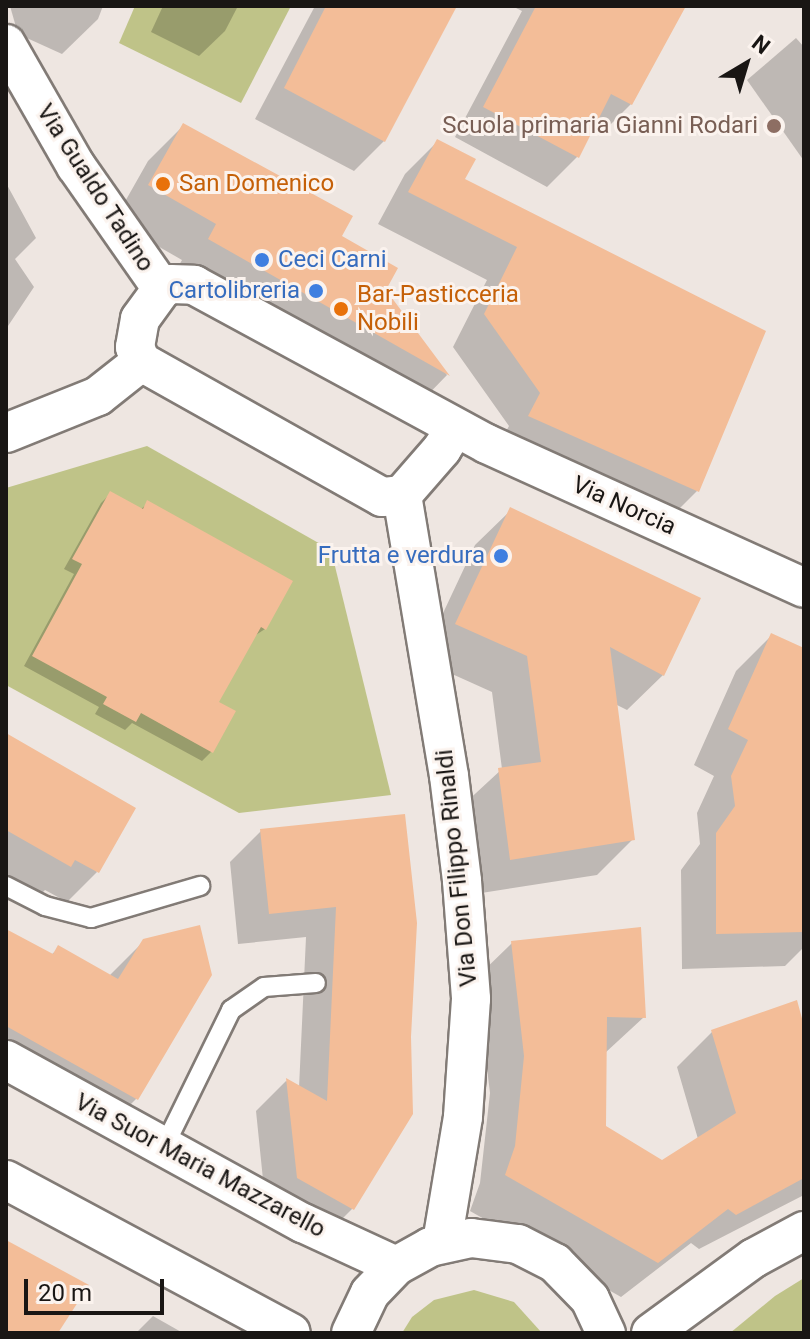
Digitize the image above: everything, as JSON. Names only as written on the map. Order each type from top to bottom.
[{"type":"street","name":"Via Gualdo Tadino","points":[[6,44],[76,166],[162,289]]},
{"type":"street","name":"Via Norcia","points":[[162,289],[171,284],[194,285],[450,425],[804,588]]},
{"type":"street","points":[[162,289],[147,305],[135,334],[141,362],[373,493],[388,498],[402,495],[442,449],[450,425]]},
{"type":"street","points":[[6,433],[98,396],[141,362]]},
{"type":"street","name":"Via Don Filippo Rinaldi","points":[[402,495],[449,776],[462,881],[471,999],[463,1117],[442,1243]]},
{"type":"street","name":"Via Suor Maria Mazzarello","points":[[6,1060],[303,1223],[396,1266]]},
{"type":"street","points":[[6,1180],[291,1333]]},
{"type":"street","points":[[651,1333],[762,1253],[804,1231]]},
{"type":"street","points":[[351,1333],[370,1293],[396,1266],[442,1243],[485,1238],[539,1253],[582,1287],[606,1333]]},
{"type":"lane","points":[[6,886],[45,906],[91,918],[200,886]]},
{"type":"lane","points":[[164,1147],[231,1010],[264,987],[316,983]]},
{"type":"green space","points":[[135,6],[291,6],[241,103],[119,43]]},
{"type":"green space","points":[[147,446],[331,550],[391,795],[239,813],[6,685],[6,488]]},
{"type":"green space","points":[[804,1278],[804,1333],[730,1333],[775,1296]]},
{"type":"green space","points":[[474,1290],[514,1302],[542,1333],[402,1333],[412,1317],[434,1300]]},
{"type":"building","points":[[326,6],[457,6],[385,142],[284,88]]},
{"type":"building","points":[[536,6],[686,6],[632,105],[611,94],[579,158],[483,107]]},
{"type":"building","points":[[183,123],[353,216],[342,236],[398,268],[386,290],[450,376],[208,239],[216,224],[148,185]]},
{"type":"building","points":[[437,139],[476,159],[465,179],[766,331],[699,492],[528,416],[540,393],[484,314],[517,247],[408,192]]},
{"type":"building","points":[[110,491],[143,509],[147,500],[293,581],[266,630],[261,627],[219,702],[236,711],[213,753],[141,713],[136,722],[103,704],[107,697],[32,656],[82,564],[72,559]]},
{"type":"building","points":[[510,507],[701,598],[664,676],[610,647],[635,840],[510,860],[498,768],[541,762],[527,656],[455,624]]},
{"type":"building","points":[[771,633],[804,648],[804,932],[716,934],[716,833],[735,806],[731,776],[748,740],[728,729]]},
{"type":"building","points":[[6,733],[136,808],[99,873],[75,860],[71,867],[6,830]]},
{"type":"building","points":[[405,814],[417,923],[411,1037],[413,1114],[354,1210],[297,1178],[286,1078],[327,1101],[336,907],[269,914],[260,829]]},
{"type":"building","points":[[200,925],[212,975],[138,1100],[6,1026],[6,929],[53,954],[58,945],[118,979],[143,939]]},
{"type":"building","points":[[641,927],[646,1018],[607,1017],[606,1126],[662,1160],[736,1113],[711,1030],[797,1000],[804,1026],[804,1178],[736,1215],[728,1209],[658,1263],[505,1175],[515,1146],[524,1056],[511,941]]},
{"type":"building","points":[[6,1240],[89,1285],[58,1333],[6,1333]]},
{"type":"place","name":"Scuola primaria Gianni Rodari","points":[[774,126]]},
{"type":"place","name":"San Domenico","points":[[163,184]]},
{"type":"place","name":"Ceci Carni","points":[[262,260]]},
{"type":"place","name":"Cartolibreria","points":[[316,291]]},
{"type":"place","name":"Bar-Pasticceria Nobili","points":[[341,309]]},
{"type":"place","name":"Frutta e verdura","points":[[501,556]]}]
